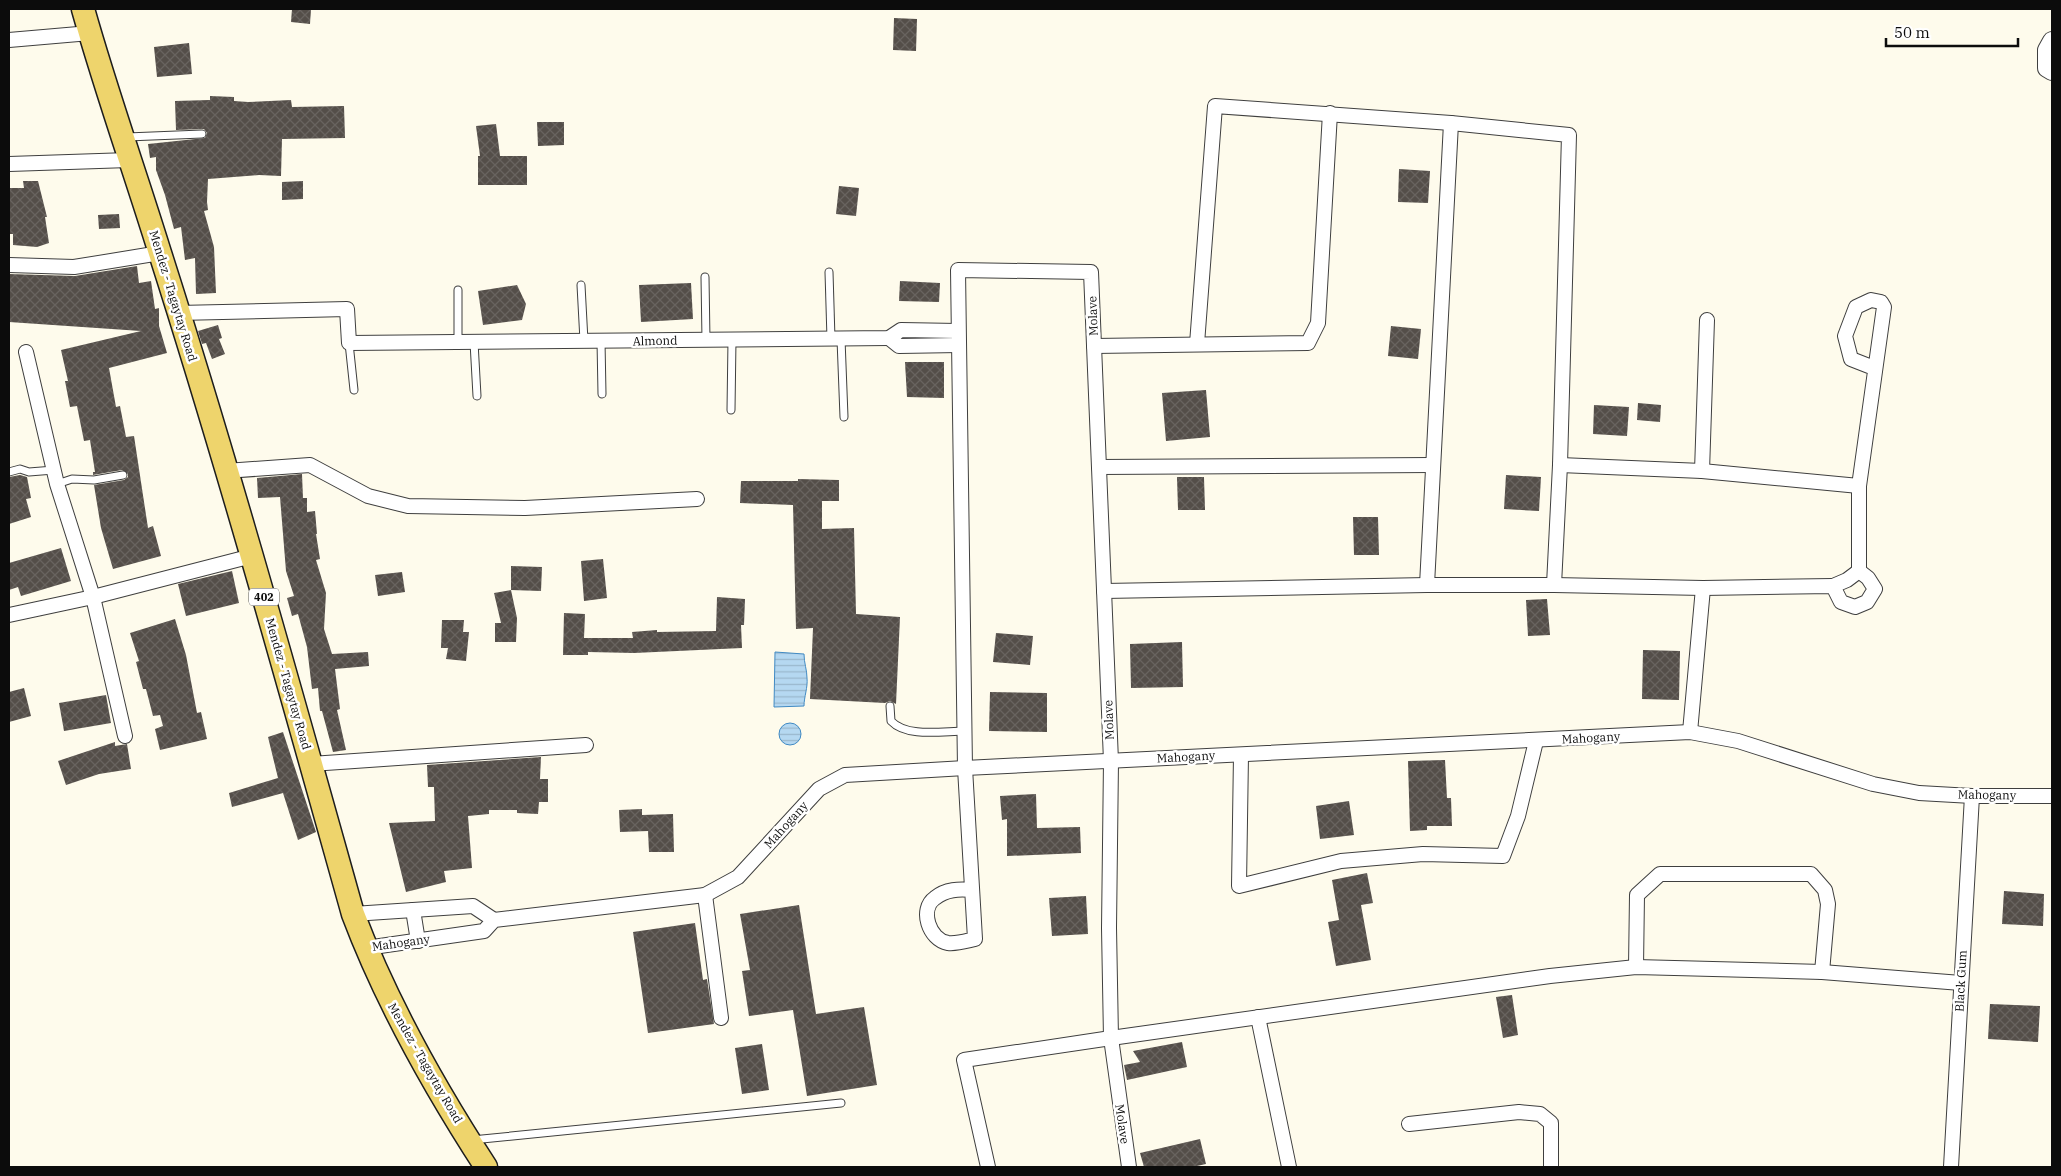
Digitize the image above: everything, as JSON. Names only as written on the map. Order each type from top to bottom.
[{"type":"main road","name":"Mendez - Tagaytay Road","points":[[83,9],[129,160],[160,253],[252,556],[353,914],[366,948],[404,1031],[470,1141],[482,1166]]},
{"type":"street","points":[[9,40],[90,33]]},
{"type":"street","points":[[2052,41],[2047,50],[2047,68],[2052,71]]},
{"type":"street","points":[[1197,344],[1215,106],[1330,113],[1569,135],[1560,465],[1554,585]]},
{"type":"street","points":[[1094,346],[1308,343],[1318,323],[1330,113]]},
{"type":"street","points":[[1427,585],[1451,123]]},
{"type":"street","points":[[9,164],[129,160]]},
{"type":"street","points":[[9,265],[74,266],[160,253]]},
{"type":"street","name":"Molave","points":[[958,331],[958,270],[1091,272],[1111,761],[1109,928],[1111,1038],[1129,1167]]},
{"type":"street","points":[[1859,571],[1859,486],[1884,307],[1880,302],[1871,300],[1856,307],[1845,336],[1851,359],[1874,368]]},
{"type":"street","points":[[178,313],[347,309],[349,343]]},
{"type":"street","points":[[1702,471],[1707,320]]},
{"type":"street","name":"Almond","points":[[349,343],[889,338],[901,330],[958,331]]},
{"type":"street","points":[[958,331],[965,768],[975,939],[957,943],[946,943],[937,937],[927,920],[928,909],[934,899],[945,892],[960,889],[972,890]]},
{"type":"street","points":[[889,338],[899,346],[959,346]]},
{"type":"street","points":[[26,352],[54,470],[93,597],[125,736]]},
{"type":"street","points":[[226,471],[310,465],[368,496],[408,506],[525,508],[697,499]]},
{"type":"street","points":[[1099,467],[1432,465]]},
{"type":"street","points":[[1560,465],[1702,471],[1859,486]]},
{"type":"street","points":[[9,614],[93,597],[252,556]]},
{"type":"street","points":[[1833,586],[1841,602],[1854,607],[1867,602],[1875,589],[1868,578],[1859,571]]},
{"type":"street","points":[[1104,591],[1427,585],[1703,588],[1833,586],[1847,580],[1859,571]]},
{"type":"street","points":[[1690,732],[1703,588]]},
{"type":"street","name":"Mahogany","points":[[366,948],[484,931],[494,920],[705,895],[738,877],[819,789],[846,775],[1690,732],[1738,741],[1873,784],[1919,793],[1972,796],[2052,796]]},
{"type":"street","points":[[1241,755],[1239,886],[1341,861],[1423,854],[1504,856],[1518,816],[1536,741]]},
{"type":"street","points":[[311,764],[586,745]]},
{"type":"street","name":"Black Gum","points":[[1951,1167],[1972,796]]},
{"type":"street","points":[[1636,967],[1637,895],[1660,874],[1811,874],[1825,890],[1828,904],[1822,972]]},
{"type":"street","points":[[705,895],[721,1018]]},
{"type":"street","points":[[353,914],[473,906],[494,920]]},
{"type":"street","points":[[413,910],[418,941]]},
{"type":"street","points":[[988,1167],[964,1060],[1550,976],[1636,967],[1822,972],[1961,983]]},
{"type":"street","points":[[1258,1017],[1289,1167]]},
{"type":"street","points":[[1409,1124],[1519,1112],[1540,1114],[1551,1123],[1551,1167]]},
{"type":"lane","points":[[122,137],[202,134]]},
{"type":"lane","points":[[830,272],[844,417]]},
{"type":"lane","points":[[705,277],[706,340]]},
{"type":"lane","points":[[581,285],[584,341]]},
{"type":"lane","points":[[458,290],[458,342]]},
{"type":"lane","points":[[731,410],[732,340]]},
{"type":"lane","points":[[601,341],[602,394]]},
{"type":"lane","points":[[474,342],[477,396]]},
{"type":"lane","points":[[349,343],[354,390]]},
{"type":"lane","points":[[9,472],[20,469],[28,472],[54,470]]},
{"type":"lane","points":[[58,484],[72,478],[94,480],[123,475]]},
{"type":"lane","points":[[890,706],[891,722],[898,728],[920,731],[965,731]]},
{"type":"lane","points":[[470,1141],[841,1103]]},
{"type":"water","points":[[775,652],[804,654],[807,681],[804,706],[774,707]]},
{"type":"water","points":[[786,723],[794,723],[801,730],[801,738],[794,745],[786,745],[779,738],[779,730]]},
{"type":"building","points":[[292,9],[311,9],[310,24],[291,22]]},
{"type":"building","points":[[894,18],[917,19],[916,51],[893,50]]},
{"type":"building","points":[[189,43],[192,74],[157,77],[154,47]]},
{"type":"building","points":[[210,96],[234,97],[234,101],[248,102],[291,100],[292,107],[344,106],[345,138],[282,139],[281,176],[259,175],[208,179],[208,210],[204,211],[214,247],[216,293],[196,294],[195,258],[185,260],[181,227],[174,229],[156,170],[156,157],[150,158],[148,144],[205,138],[207,133],[204,129],[176,130],[175,101],[210,100]]},
{"type":"building","points":[[537,122],[564,122],[564,145],[538,146]]},
{"type":"building","points":[[496,124],[500,156],[527,156],[527,185],[478,185],[478,156],[480,156],[476,126]]},
{"type":"building","points":[[1399,169],[1430,171],[1428,203],[1398,202]]},
{"type":"building","points":[[23,181],[38,181],[47,217],[45,217],[49,243],[37,247],[13,245],[13,234],[9,234],[9,188],[24,188]]},
{"type":"building","points":[[303,181],[303,199],[282,200],[282,182]]},
{"type":"building","points":[[839,186],[859,188],[856,216],[836,214]]},
{"type":"building","points":[[119,214],[120,228],[99,229],[98,215]]},
{"type":"building","points":[[137,266],[139,283],[151,281],[155,309],[159,308],[159,326],[167,353],[109,368],[116,407],[120,406],[126,437],[134,436],[148,528],[153,526],[161,556],[113,569],[101,528],[94,485],[124,480],[128,477],[128,474],[122,470],[93,475],[93,472],[95,472],[90,440],[84,441],[77,406],[70,407],[65,381],[68,381],[61,350],[141,331],[9,322],[9,274],[75,276]]},
{"type":"building","points":[[900,281],[940,283],[939,302],[899,301]]},
{"type":"building","points":[[691,283],[693,319],[641,322],[639,285]]},
{"type":"building","points":[[517,285],[526,304],[522,320],[483,325],[478,291]]},
{"type":"building","points":[[218,325],[222,338],[219,339],[225,354],[212,359],[206,343],[202,344],[198,331]]},
{"type":"building","points":[[1391,326],[1421,329],[1418,359],[1388,356]]},
{"type":"building","points":[[905,362],[944,362],[944,398],[907,397]]},
{"type":"building","points":[[1206,390],[1210,437],[1166,441],[1162,393]]},
{"type":"building","points":[[1638,403],[1661,405],[1660,422],[1637,420]]},
{"type":"building","points":[[1594,405],[1629,407],[1627,436],[1593,434]]},
{"type":"building","points":[[302,474],[303,498],[307,498],[307,512],[315,511],[320,559],[316,560],[326,593],[324,629],[332,654],[368,652],[369,666],[335,669],[340,709],[337,710],[346,750],[333,752],[322,711],[320,711],[318,688],[312,689],[307,647],[298,614],[292,616],[287,598],[294,596],[286,571],[280,497],[258,498],[257,478]]},
{"type":"building","points":[[20,475],[27,477],[31,498],[26,499],[31,517],[9,524],[9,477]]},
{"type":"building","points":[[1506,475],[1541,477],[1539,511],[1504,509]]},
{"type":"building","points":[[1177,477],[1204,477],[1205,510],[1178,510]]},
{"type":"building","points":[[798,479],[839,480],[839,501],[822,501],[822,529],[854,528],[856,614],[900,617],[896,704],[890,701],[885,703],[810,699],[813,628],[796,629],[793,505],[740,503],[741,481],[798,481]]},
{"type":"building","points":[[1353,517],[1378,517],[1379,555],[1354,555]]},
{"type":"building","points":[[61,548],[71,581],[21,596],[18,587],[9,590],[9,563]]},
{"type":"building","points":[[603,559],[607,598],[584,601],[581,561]]},
{"type":"building","points":[[511,566],[542,567],[541,591],[511,590]]},
{"type":"building","points":[[232,571],[239,603],[186,616],[178,584]]},
{"type":"building","points":[[402,572],[405,592],[378,596],[375,575]]},
{"type":"building","points":[[511,590],[517,618],[516,642],[495,642],[495,623],[501,623],[494,593]]},
{"type":"building","points":[[717,597],[745,599],[744,625],[741,625],[742,648],[634,653],[588,652],[588,655],[563,655],[564,613],[585,614],[584,638],[633,638],[632,632],[657,630],[657,632],[716,631]]},
{"type":"building","points":[[1547,599],[1550,635],[1528,636],[1526,600]]},
{"type":"building","points":[[175,619],[186,655],[197,713],[201,712],[207,739],[160,750],[155,729],[163,726],[160,715],[153,716],[146,689],[143,689],[136,662],[139,661],[130,633]]},
{"type":"building","points":[[442,620],[464,620],[463,632],[469,632],[466,661],[446,659],[448,648],[441,648]]},
{"type":"building","points":[[996,633],[1033,636],[1030,665],[993,662]]},
{"type":"building","points":[[1182,642],[1183,687],[1131,688],[1130,644]]},
{"type":"building","points":[[1643,650],[1680,651],[1679,700],[1642,699]]},
{"type":"building","points":[[24,688],[31,716],[9,722],[9,692]]},
{"type":"building","points":[[990,692],[1047,693],[1047,732],[989,731]]},
{"type":"building","points":[[106,695],[111,723],[64,731],[59,703]]},
{"type":"building","points":[[283,732],[316,832],[298,840],[283,793],[232,807],[229,793],[278,778],[268,737]]},
{"type":"building","points":[[115,742],[115,746],[127,744],[131,769],[99,774],[66,785],[58,761]]},
{"type":"building","points":[[541,757],[540,779],[548,779],[548,802],[539,802],[538,814],[517,813],[517,810],[489,810],[489,814],[468,816],[472,868],[444,871],[446,882],[406,892],[389,823],[435,821],[434,787],[428,787],[427,765]]},
{"type":"building","points":[[1445,760],[1447,798],[1451,798],[1452,826],[1427,826],[1427,830],[1410,831],[1408,761]]},
{"type":"building","points":[[1036,794],[1037,828],[1080,827],[1081,853],[1007,856],[1007,819],[1002,820],[1000,796]]},
{"type":"building","points":[[1349,801],[1354,835],[1320,839],[1316,806]]},
{"type":"building","points":[[642,809],[642,815],[673,814],[674,852],[649,852],[648,831],[620,832],[619,810]]},
{"type":"building","points":[[1367,873],[1373,903],[1361,905],[1371,960],[1336,966],[1328,922],[1339,920],[1332,880]]},
{"type":"building","points":[[2004,891],[2044,894],[2043,926],[2002,924]]},
{"type":"building","points":[[1086,896],[1088,934],[1052,936],[1049,898]]},
{"type":"building","points":[[799,905],[816,1014],[864,1007],[877,1085],[807,1096],[793,1010],[749,1016],[742,971],[750,970],[740,914]]},
{"type":"building","points":[[695,923],[703,980],[707,979],[714,1024],[648,1033],[633,932]]},
{"type":"building","points":[[1512,995],[1518,1035],[1503,1038],[1496,997]]},
{"type":"building","points":[[1990,1004],[2040,1006],[2038,1042],[1988,1039]]},
{"type":"building","points":[[1182,1042],[1187,1067],[1127,1080],[1124,1065],[1140,1062],[1133,1051]]},
{"type":"building","points":[[762,1044],[769,1090],[742,1094],[735,1048]]},
{"type":"building","points":[[1200,1139],[1206,1164],[1192,1167],[1144,1167],[1140,1153]]}]
